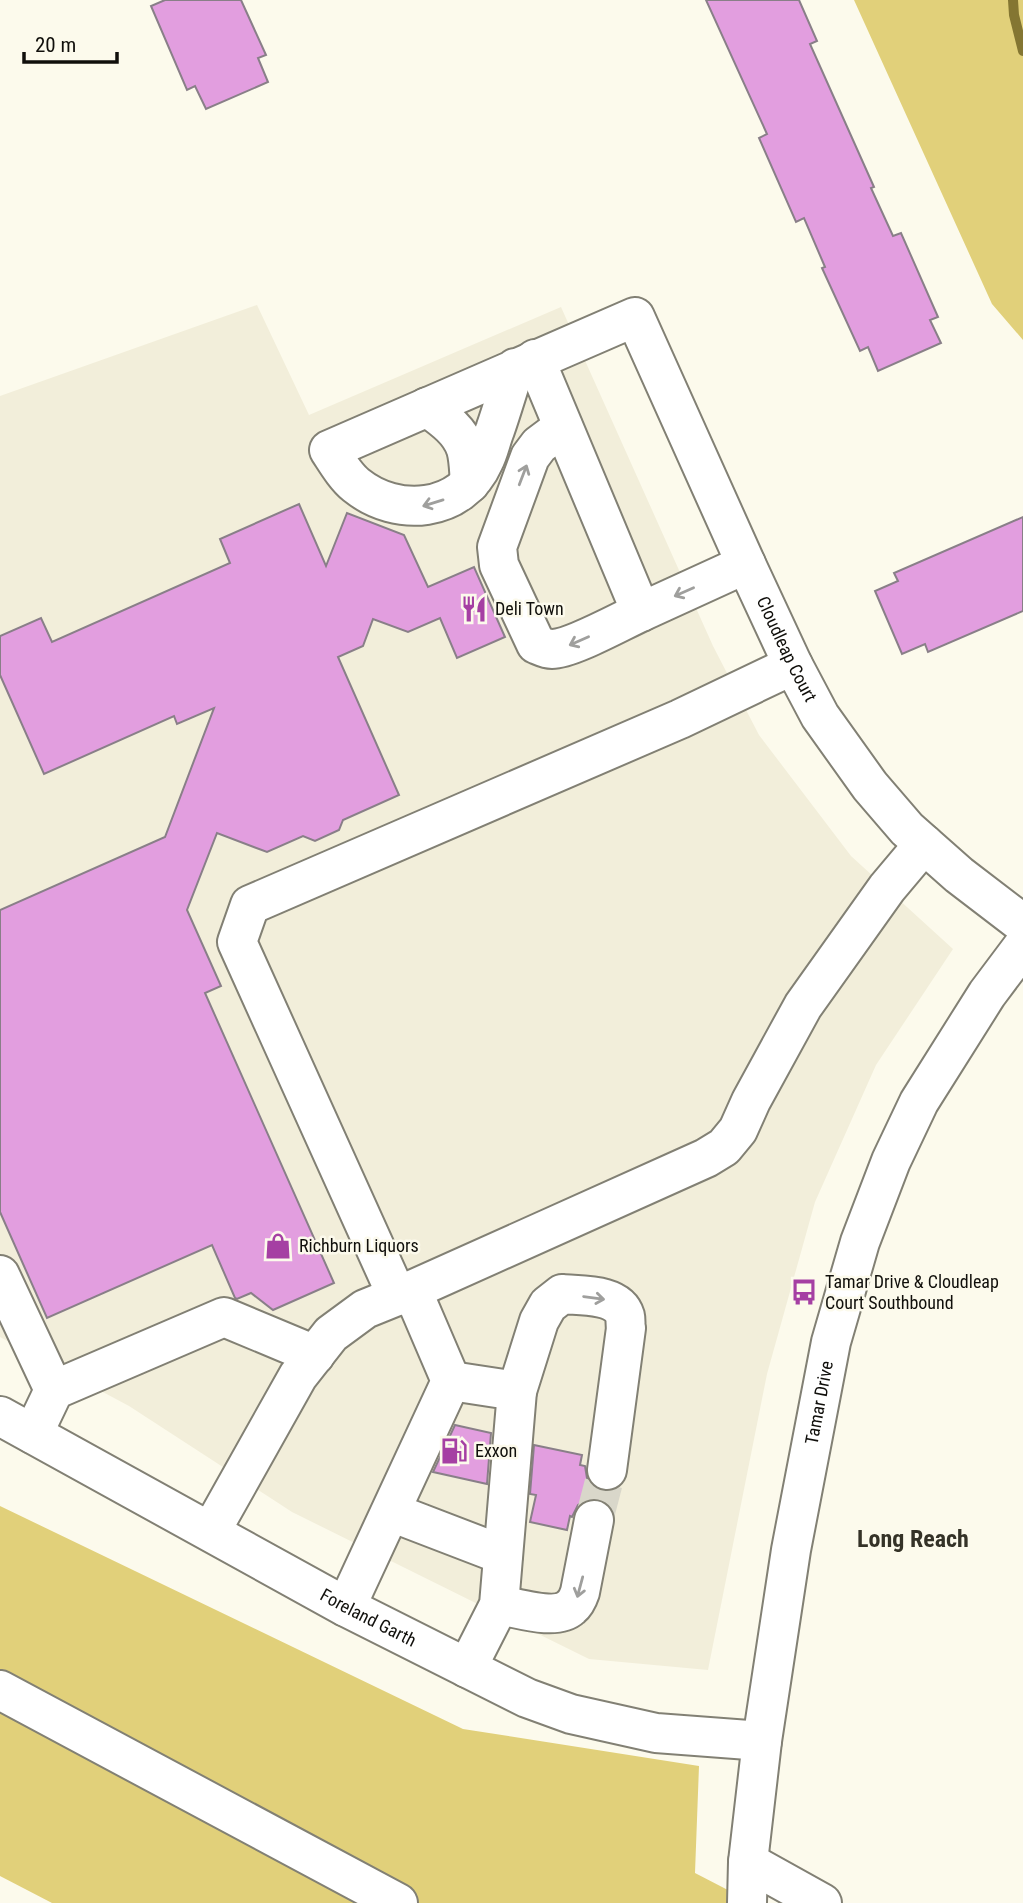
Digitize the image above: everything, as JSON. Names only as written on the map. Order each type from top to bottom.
[{"type":"street","name":"Cloudleap Court","points":[[525,364],[635,317],[746,564],[820,716],[870,786],[907,829],[959,876],[1023,924]]},
{"type":"street","points":[[525,364],[484,462],[470,483],[447,499],[426,506],[384,502],[355,484],[329,450],[427,407],[525,364]]},
{"type":"street","points":[[525,364],[563,427],[641,612]]},
{"type":"street","points":[[427,407],[445,420],[460,436],[467,450],[470,483]]},
{"type":"street","points":[[563,427],[540,445],[530,457],[497,547],[499,565],[536,644],[554,649],[570,645],[746,564]]},
{"type":"street","points":[[452,1381],[405,1293],[237,942],[250,905],[680,719],[793,665]]},
{"type":"street","points":[[211,1531],[298,1376],[331,1334],[365,1309],[706,1158],[724,1147],[738,1130],[803,1006],[887,888],[924,844]]},
{"type":"street","name":"Tamar Drive","points":[[747,1903],[748,1862],[762,1741],[791,1550],[831,1342],[860,1242],[891,1161],[919,1102],[987,994],[1023,946]]},
{"type":"street","points":[[0,1275],[54,1390]]},
{"type":"street","points":[[467,1668],[499,1605],[517,1391],[539,1321],[548,1305],[562,1294],[603,1298],[618,1306],[625,1316],[626,1328],[607,1470]]},
{"type":"street","points":[[33,1434],[54,1390],[224,1317],[315,1355]]},
{"type":"street","points":[[452,1381],[517,1391]]},
{"type":"street","points":[[346,1607],[452,1381]]},
{"type":"street","name":"Foreland Garth","points":[[0,1416],[346,1607],[527,1698],[571,1714],[656,1733],[762,1741]]},
{"type":"street","points":[[391,1512],[503,1555]]},
{"type":"street","points":[[499,1605],[554,1615],[569,1610],[580,1592],[594,1520]]},
{"type":"street","points":[[0,1690],[398,1903]]},
{"type":"street","points":[[748,1862],[822,1903]]},
{"type":"shaded area","points":[[854,0],[1023,0],[1023,340],[992,304]]},
{"type":"shaded area","points":[[257,305],[309,415],[561,307],[713,646],[759,735],[851,856],[953,949],[876,1065],[815,1202],[767,1374],[708,1670],[589,1659],[292,1512],[129,1406],[0,1337],[0,396]]},
{"type":"shaded area","points":[[0,1506],[463,1729],[699,1766],[695,1873],[753,1903],[52,1903],[0,1876]]},
{"type":"building","points":[[165,0],[241,0],[266,55],[258,58],[268,82],[206,109],[195,86],[187,90],[151,6]]},
{"type":"building","points":[[706,0],[799,0],[817,41],[810,44],[874,187],[871,188],[893,236],[901,233],[938,317],[930,320],[941,343],[878,371],[868,347],[860,351],[822,268],[825,267],[804,218],[796,222],[759,138],[767,134]]},
{"type":"building","points":[[299,504],[326,566],[347,513],[404,535],[428,587],[474,567],[505,637],[457,658],[440,618],[408,632],[373,619],[363,646],[338,657],[399,795],[343,820],[339,830],[315,841],[303,836],[267,852],[217,833],[187,910],[221,986],[205,993],[334,1283],[273,1310],[251,1293],[237,1299],[212,1245],[47,1318],[0,1212],[0,910],[165,837],[214,708],[177,724],[174,716],[44,774],[0,675],[0,636],[41,618],[52,642],[230,563],[220,539]]},
{"type":"building","points":[[1023,517],[1023,611],[928,652],[925,644],[902,654],[875,591],[898,581],[894,573]]},
{"type":"building","points":[[455,1425],[491,1433],[487,1484],[433,1472]]},
{"type":"building","points":[[534,1445],[582,1455],[580,1465],[585,1466],[587,1478],[593,1487],[603,1492],[616,1490],[612,1509],[608,1503],[599,1499],[588,1499],[578,1505],[572,1517],[570,1516],[567,1530],[530,1522],[536,1495],[530,1494]]},
{"type":"waterway","points":[[1013,0],[1023,51]]},
{"type":"tunnel","points":[[594,1520],[607,1470]]},
{"type":"place","name":"Deli Town","points":[[474,609]]},
{"type":"place","name":"Richburn Liquors","points":[[278,1246]]},
{"type":"place","name":"Tamar Drive & Cloudleap Court Southbound","points":[[804,1292]]},
{"type":"place","name":"Exxon","points":[[454,1451]]},
{"type":"district","name":"Long Reach","points":[[913,1539]]}]
